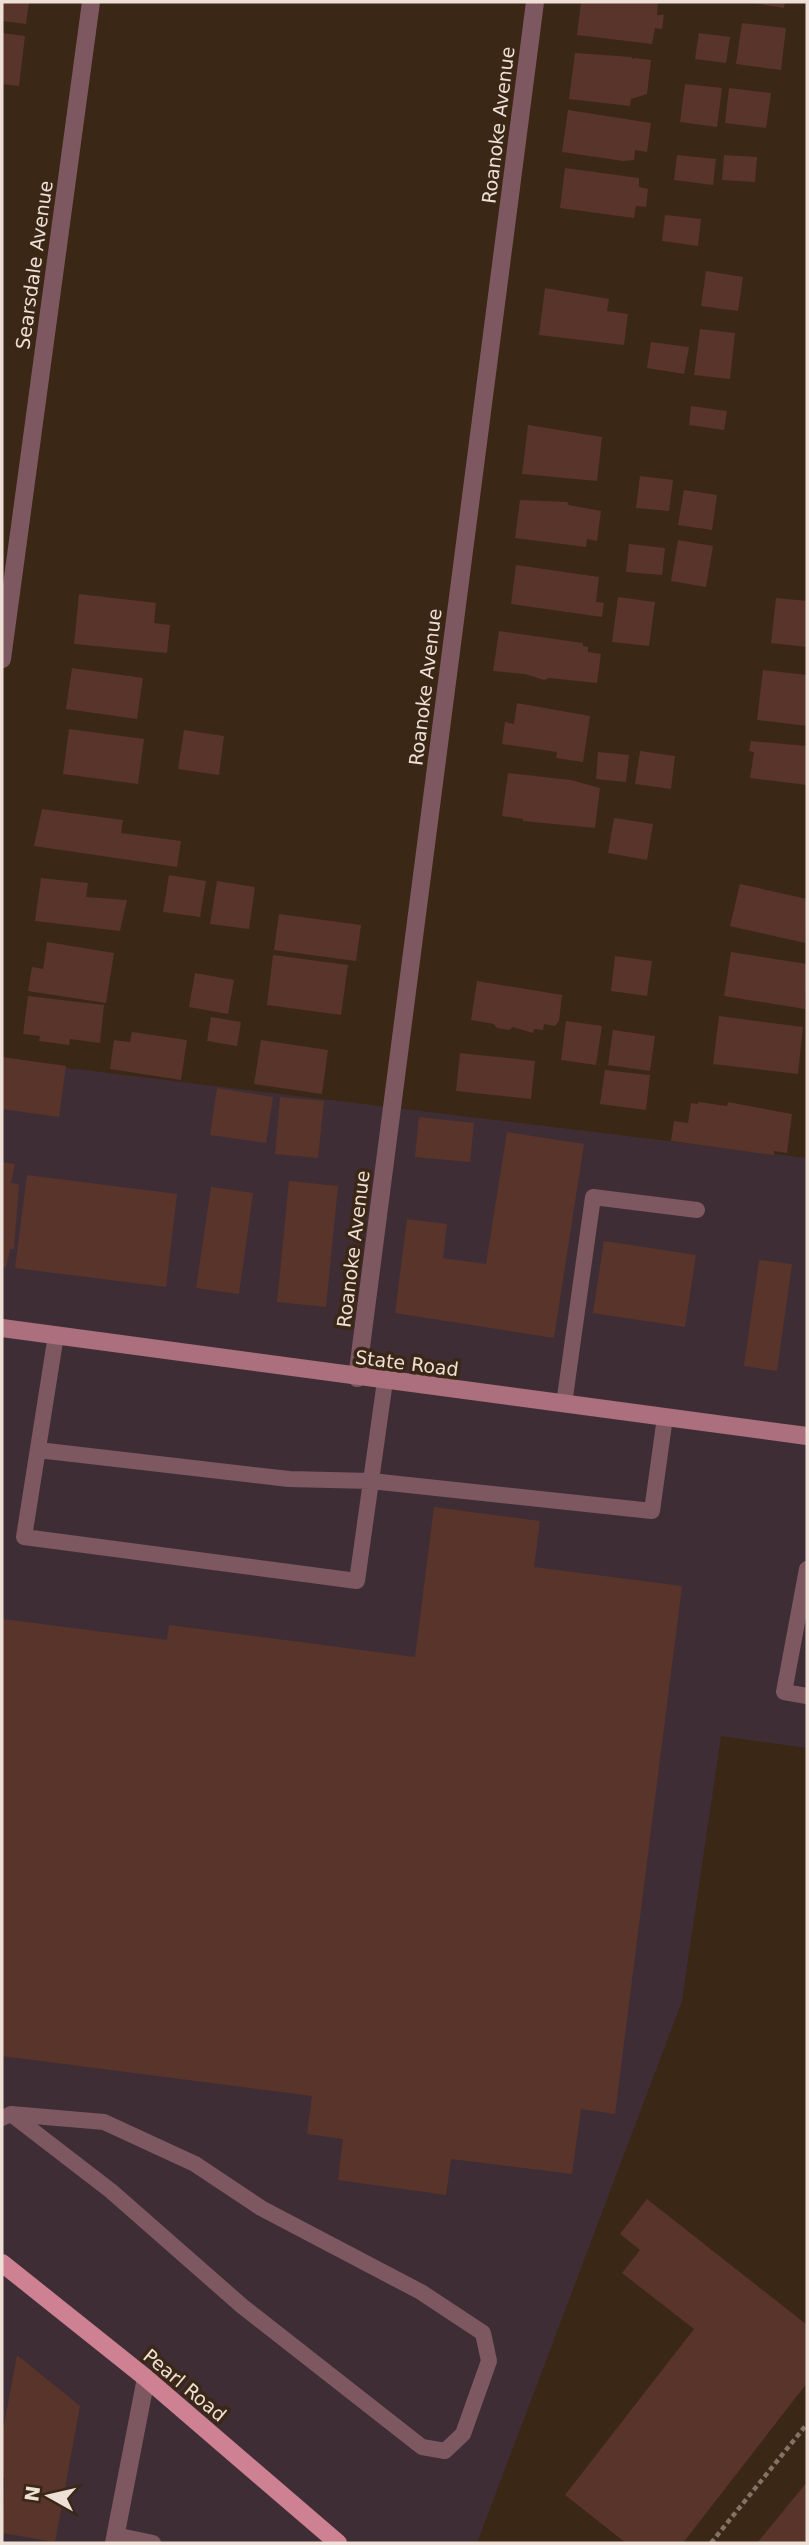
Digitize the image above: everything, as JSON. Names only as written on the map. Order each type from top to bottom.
[{"type":"main road","name":"State Road","points":[[2,1328],[358,1378],[807,1436]]},
{"type":"main road","name":"Pearl Road","points":[[2,2263],[146,2378],[338,2543]]},
{"type":"street","name":"Searsdale Avenue","points":[[2,659],[91,2]]},
{"type":"street","name":"Roanoke Avenue","points":[[358,1378],[535,2]]},
{"type":"street","points":[[115,2539],[146,2378]]},
{"type":"lane","points":[[564,1404],[593,1197],[697,1210]]},
{"type":"lane","points":[[56,1335],[24,1538],[357,1581],[384,1381]]},
{"type":"lane","points":[[38,1450],[289,1479],[371,1481],[652,1511],[665,1418]]},
{"type":"lane","points":[[807,1569],[784,1692],[807,1696]]},
{"type":"lane","points":[[6,2116],[104,2122],[195,2164],[261,2208],[421,2292],[483,2333],[489,2361],[463,2434],[445,2451],[422,2447],[242,2306],[111,2191],[6,2116]]},
{"type":"lane","points":[[115,2539],[153,2543]]},
{"type":"path","points":[[711,2543],[807,2424]]},
{"type":"shaded area","points":[[2,1060],[807,1158],[807,1748],[721,1736],[682,2001],[477,2543],[2,2543]]},
{"type":"building","points":[[2,2],[29,2],[26,24],[2,21]]},
{"type":"building","points":[[581,2],[658,2],[657,15],[664,15],[662,29],[655,28],[652,44],[577,35]]},
{"type":"building","points":[[746,2],[785,2],[784,8]]},
{"type":"building","points":[[742,23],[786,28],[781,70],[736,64]]},
{"type":"building","points":[[2,33],[25,36],[19,86],[2,84]]},
{"type":"building","points":[[699,33],[730,37],[726,63],[695,59]]},
{"type":"building","points":[[575,53],[651,60],[647,94],[631,99],[630,106],[569,99]]},
{"type":"building","points":[[685,84],[722,88],[717,127],[680,122]]},
{"type":"building","points":[[729,88],[771,93],[766,128],[725,123]]},
{"type":"building","points":[[568,110],[651,123],[647,152],[635,150],[634,160],[623,161],[562,152]]},
{"type":"building","points":[[677,155],[716,159],[713,185],[674,180]]},
{"type":"building","points":[[724,155],[757,157],[755,182],[722,180]]},
{"type":"building","points":[[565,168],[639,178],[639,187],[648,189],[646,207],[636,206],[634,218],[560,208]]},
{"type":"building","points":[[665,215],[701,219],[698,246],[662,241]]},
{"type":"building","points":[[706,271],[743,277],[738,311],[701,306]]},
{"type":"building","points":[[545,288],[609,299],[607,311],[628,314],[624,345],[539,335]]},
{"type":"building","points":[[700,329],[735,333],[730,379],[694,375]]},
{"type":"building","points":[[651,342],[689,347],[684,374],[647,368]]},
{"type":"building","points":[[691,406],[727,411],[724,430],[689,425]]},
{"type":"building","points":[[528,425],[602,437],[597,481],[522,474]]},
{"type":"building","points":[[640,476],[673,480],[669,511],[636,508]]},
{"type":"building","points":[[684,490],[717,495],[712,530],[678,525]]},
{"type":"building","points":[[520,500],[567,502],[569,505],[601,511],[597,541],[587,539],[586,547],[515,538]]},
{"type":"building","points":[[678,540],[713,546],[706,587],[671,581]]},
{"type":"building","points":[[629,544],[665,548],[662,575],[626,572]]},
{"type":"building","points":[[516,565],[599,577],[596,602],[604,603],[602,617],[511,604]]},
{"type":"building","points":[[79,594],[156,603],[154,623],[170,625],[167,653],[74,644]]},
{"type":"building","points":[[618,597],[655,602],[649,646],[612,642]]},
{"type":"building","points":[[776,598],[807,601],[807,647],[771,643]]},
{"type":"building","points":[[499,631],[583,643],[583,646],[588,647],[588,652],[601,654],[597,683],[549,678],[544,680],[525,674],[493,671]]},
{"type":"building","points":[[72,668],[143,678],[137,719],[66,709]]},
{"type":"building","points":[[763,670],[807,675],[807,726],[757,720]]},
{"type":"building","points":[[517,703],[590,716],[583,762],[556,758],[557,752],[502,744],[505,722],[514,724]]},
{"type":"building","points":[[69,729],[144,739],[138,784],[63,774]]},
{"type":"building","points":[[184,730],[224,736],[219,775],[178,769]]},
{"type":"building","points":[[751,741],[807,746],[807,785],[750,778],[754,752],[749,751]]},
{"type":"building","points":[[640,751],[675,756],[671,789],[635,784]]},
{"type":"building","points":[[598,752],[629,755],[626,782],[596,779]]},
{"type":"building","points":[[508,773],[571,780],[600,788],[595,828],[523,821],[502,816]]},
{"type":"building","points":[[42,809],[123,820],[121,833],[181,841],[177,867],[34,846]]},
{"type":"building","points":[[614,818],[653,824],[647,860],[608,853]]},
{"type":"building","points":[[169,875],[206,881],[200,917],[163,912]]},
{"type":"building","points":[[41,878],[88,883],[86,897],[127,900],[120,931],[35,921]]},
{"type":"building","points":[[217,881],[255,887],[249,929],[210,924]]},
{"type":"building","points":[[740,884],[807,899],[805,943],[730,926]]},
{"type":"building","points":[[279,914],[361,925],[356,961],[274,950]]},
{"type":"building","points":[[47,942],[114,953],[106,1003],[28,991],[32,967],[43,969]]},
{"type":"building","points":[[731,952],[807,964],[805,1009],[724,996]]},
{"type":"building","points":[[273,955],[348,965],[341,1015],[267,1005]]},
{"type":"building","points":[[615,956],[652,961],[647,996],[611,991]]},
{"type":"building","points":[[195,973],[234,980],[228,1014],[189,1007]]},
{"type":"building","points":[[477,981],[562,995],[559,1021],[555,1026],[544,1024],[543,1030],[534,1029],[533,1033],[513,1027],[509,1030],[497,1028],[494,1024],[471,1020]]},
{"type":"building","points":[[28,996],[104,1005],[100,1043],[70,1039],[69,1045],[39,1041],[40,1036],[23,1034]]},
{"type":"building","points":[[719,1016],[803,1027],[798,1074],[713,1064]]},
{"type":"building","points":[[211,1017],[241,1022],[237,1046],[207,1041]]},
{"type":"building","points":[[566,1021],[602,1026],[596,1065],[561,1060]]},
{"type":"building","points":[[613,1030],[655,1036],[650,1071],[608,1065]]},
{"type":"building","points":[[132,1032],[187,1040],[181,1080],[110,1069],[114,1040],[130,1042]]},
{"type":"building","points":[[261,1040],[328,1050],[322,1094],[254,1084]]},
{"type":"building","points":[[460,1053],[535,1061],[531,1099],[456,1091]]},
{"type":"building","points":[[2,1057],[66,1066],[59,1117],[2,1109]]},
{"type":"building","points":[[605,1070],[650,1075],[646,1110],[600,1104]]},
{"type":"building","points":[[217,1088],[273,1097],[266,1143],[210,1135]]},
{"type":"building","points":[[280,1097],[324,1101],[318,1158],[275,1154]]},
{"type":"building","points":[[728,1102],[792,1114],[787,1153],[774,1151],[774,1155],[671,1141],[674,1121],[688,1123],[691,1103],[727,1106]]},
{"type":"building","points":[[419,1117],[474,1123],[470,1162],[415,1157]]},
{"type":"building","points":[[507,1132],[584,1144],[554,1338],[395,1313],[407,1219],[447,1224],[443,1258],[486,1264]]},
{"type":"building","points":[[2,1162],[15,1164],[11,1183],[19,1184],[14,1249],[10,1249],[6,1267],[2,1267]]},
{"type":"building","points":[[27,1175],[177,1194],[166,1287],[15,1268]]},
{"type":"building","points":[[289,1181],[338,1186],[326,1307],[277,1302]]},
{"type":"building","points":[[211,1187],[253,1193],[239,1294],[196,1288]]},
{"type":"building","points":[[604,1241],[696,1255],[685,1327],[593,1313]]},
{"type":"building","points":[[759,1260],[792,1264],[777,1371],[744,1366]]},
{"type":"building","points":[[434,1507],[540,1521],[534,1567],[682,1586],[615,2114],[581,2109],[572,2174],[451,2159],[446,2195],[338,2180],[343,2139],[307,2134],[312,2096],[2,2056],[2,1619],[167,1640],[169,1625],[415,1657]]},
{"type":"building","points":[[647,2199],[807,2325],[807,2383],[683,2543],[626,2543],[565,2495],[694,2329],[622,2273],[640,2250],[620,2234]]},
{"type":"building","points":[[17,2355],[80,2406],[55,2542],[2,2533],[5,2478],[2,2477],[2,2436]]},
{"type":"building","points":[[807,2482],[807,2543],[757,2543]]}]
